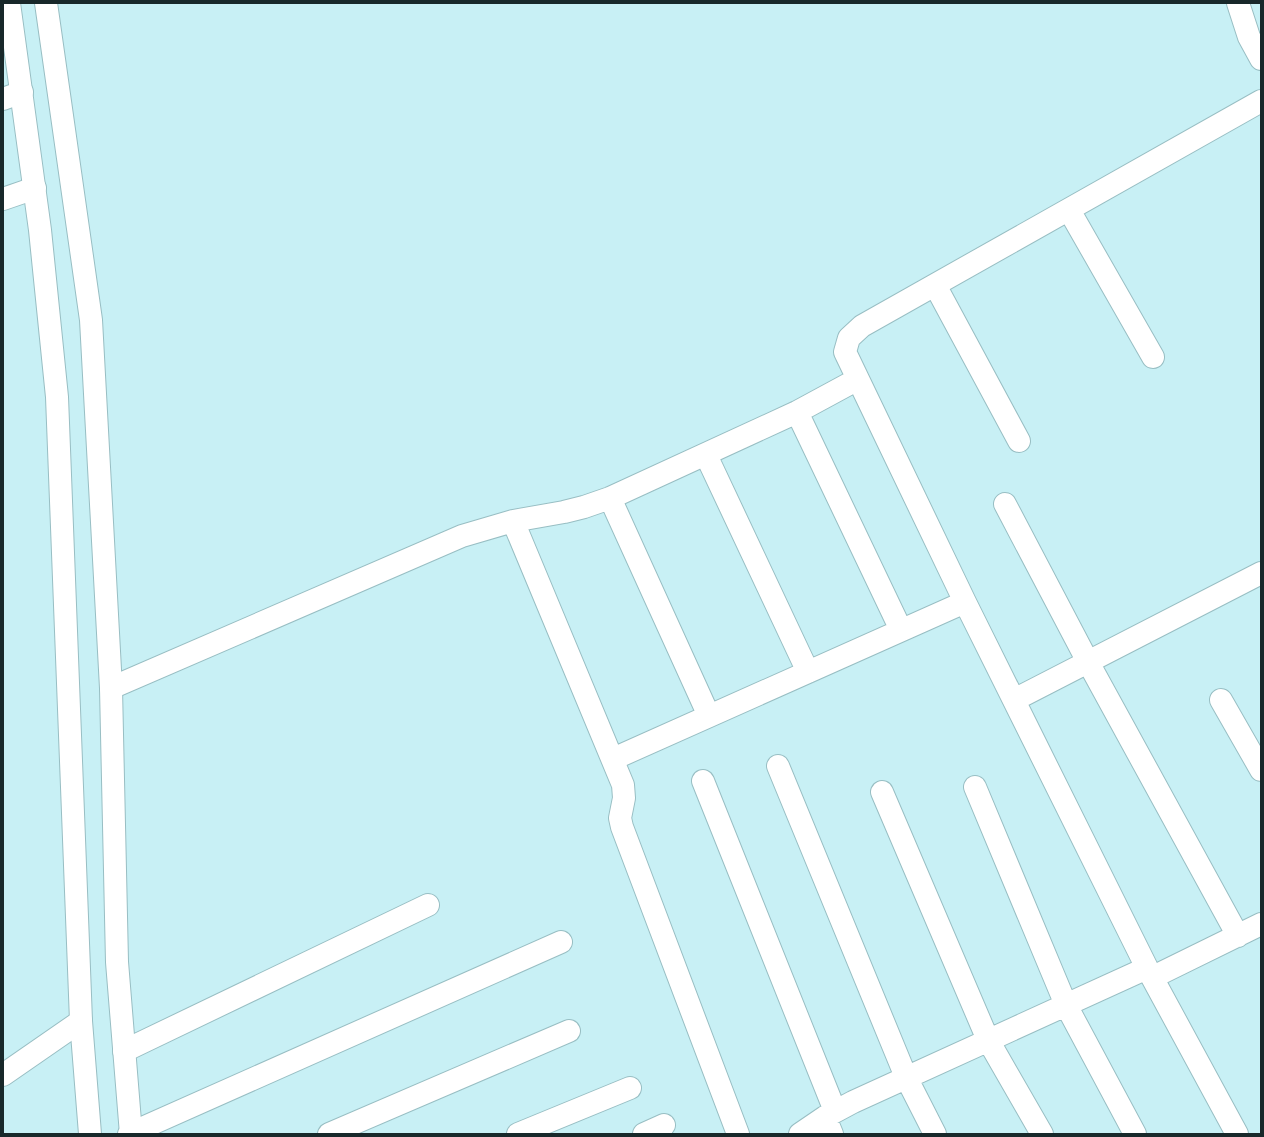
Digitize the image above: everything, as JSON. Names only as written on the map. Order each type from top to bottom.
[{"type":"street","points":[[10,3],[12,96],[34,188],[40,230],[57,397],[81,1021],[90,1134]]},
{"type":"street","points":[[46,3],[91,320],[111,688],[117,962],[130,1134],[561,942]]},
{"type":"street","points":[[1238,3],[1249,36],[1261,59]]},
{"type":"street","points":[[1237,1134],[1150,972],[965,602],[845,352],[849,338],[862,326],[1261,101]]},
{"type":"street","points":[[3,199],[34,188]]},
{"type":"street","points":[[1069,210],[1153,357]]},
{"type":"street","points":[[935,285],[1019,441]]},
{"type":"street","points":[[111,688],[462,536],[513,521],[584,507],[610,498],[797,412],[858,379]]},
{"type":"street","points":[[797,412],[901,630]]},
{"type":"street","points":[[706,455],[808,672]]},
{"type":"street","points":[[610,498],[709,716]]},
{"type":"street","points":[[1005,504],[1088,662],[1238,936]]},
{"type":"street","points":[[513,521],[623,785],[624,798],[620,818],[622,827],[738,1134]]},
{"type":"street","points":[[1014,700],[1261,573]]},
{"type":"street","points":[[613,759],[965,602]]},
{"type":"street","points":[[1221,700],[1261,770]]},
{"type":"street","points":[[778,766],[906,1078],[935,1134]]},
{"type":"street","points":[[703,781],[831,1121]]},
{"type":"street","points":[[975,787],[1066,1005],[1135,1134]]},
{"type":"street","points":[[882,792],[988,1040],[1042,1134]]},
{"type":"street","points":[[124,1051],[428,905]]},
{"type":"street","points":[[800,1134],[831,1121],[853,1102],[988,1040],[1066,1005],[1238,936],[1261,924]]},
{"type":"street","points":[[3,1075],[81,1021]]},
{"type":"street","points":[[329,1134],[569,1031]]},
{"type":"street","points":[[518,1134],[630,1088]]},
{"type":"street","points":[[644,1134],[664,1125]]}]
